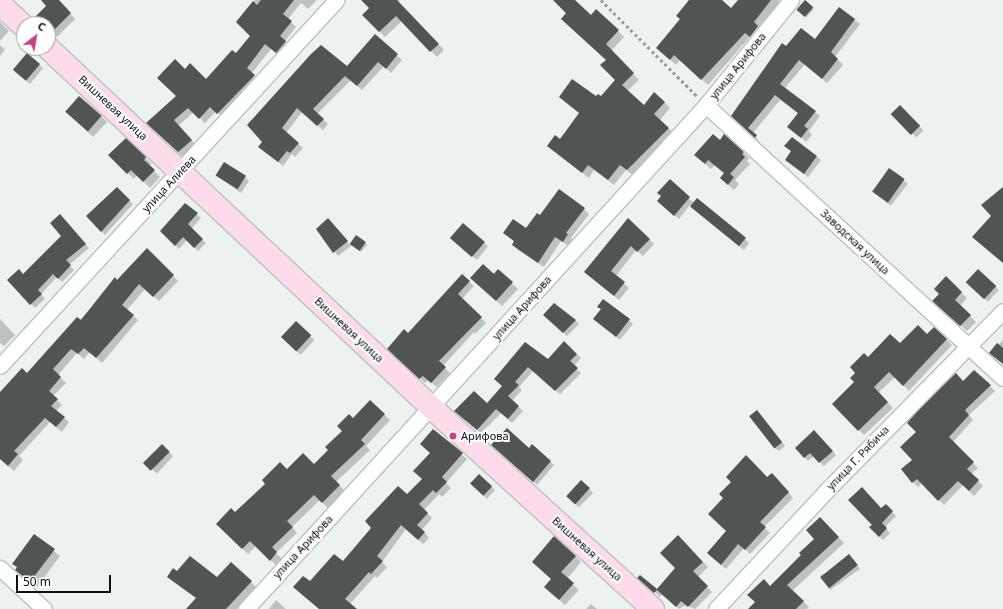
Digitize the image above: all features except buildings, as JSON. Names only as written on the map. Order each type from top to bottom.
[{"type":"street","name":"улица Алиева","points":[[0,366],[181,171],[336,0]]},
{"type":"street","name":"улица Арифова","points":[[246,609],[432,408],[706,105],[791,0]]},
{"type":"street","points":[[0,4],[16,19]]},
{"type":"street","name":"Вишневая улица","points":[[56,55],[432,408],[653,609]]},
{"type":"street","name":"Заводская улица","points":[[706,105],[1003,378]]},
{"type":"street","name":"улица Г. Рябича","points":[[716,609],[967,346],[1003,311]]},
{"type":"street","points":[[0,568],[44,609]]},
{"type":"path","points":[[601,0],[706,105]]},
{"type":"place","name":"Арифова","points":[[453,436]]}]
